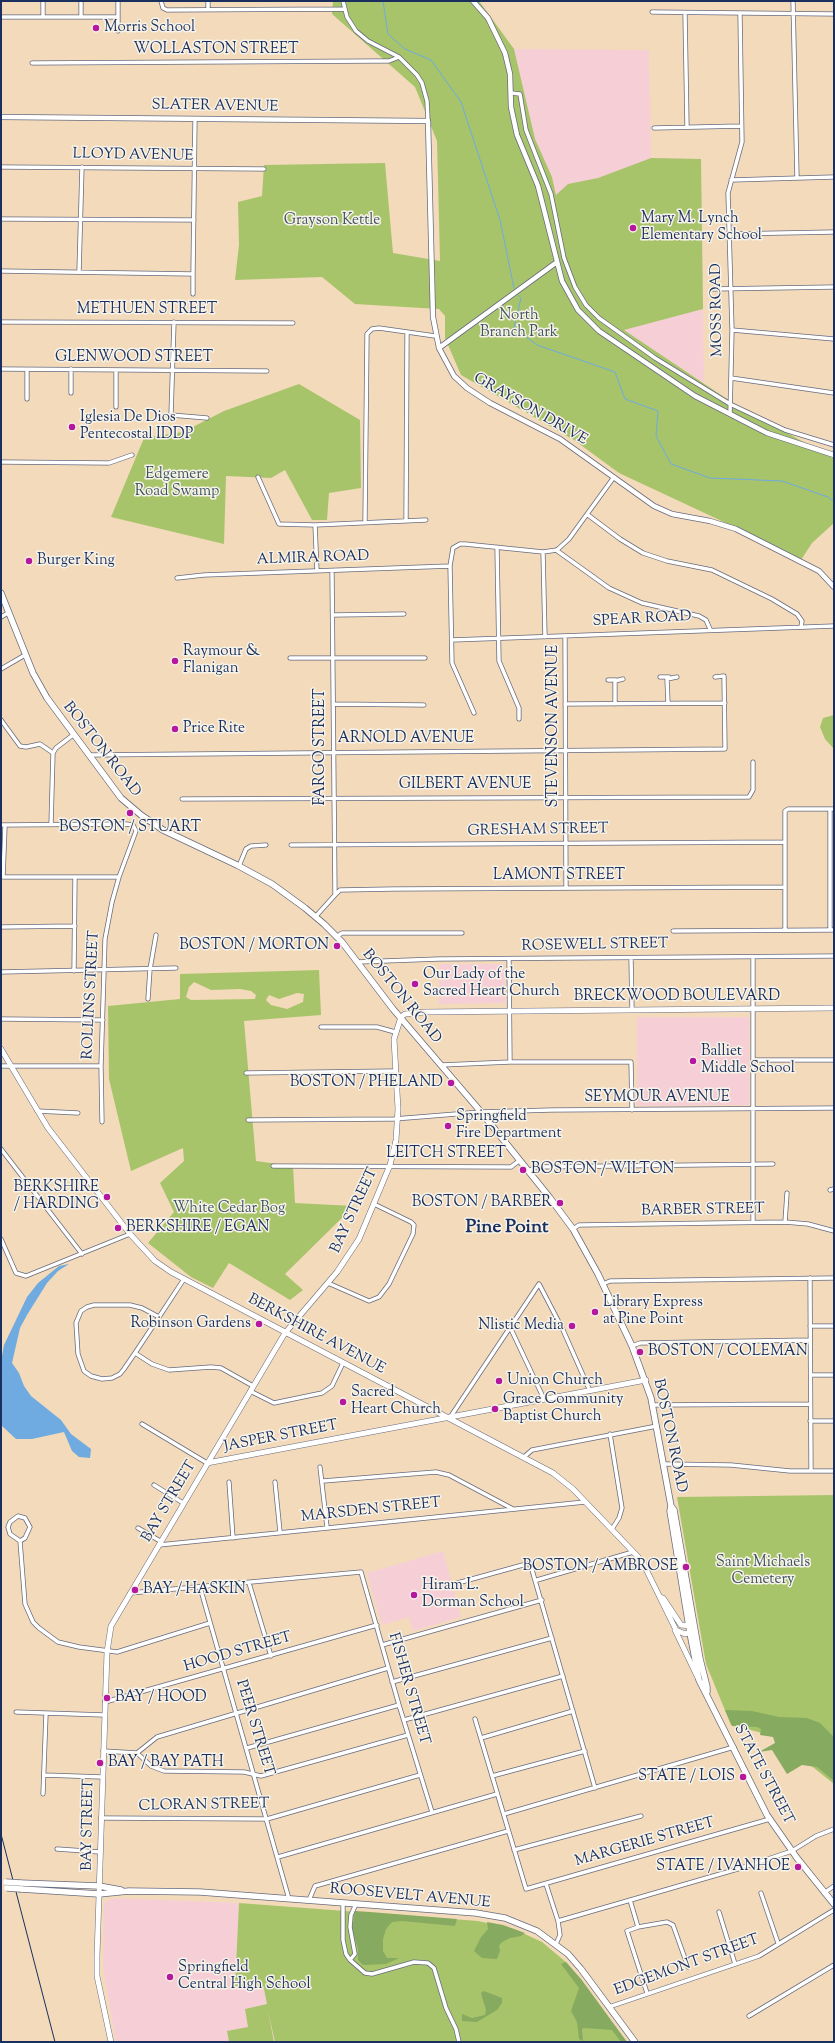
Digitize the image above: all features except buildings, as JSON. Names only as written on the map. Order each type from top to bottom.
[{"type":"main road","name":"BOSTON ROAD","points":[[1,593],[25,655],[47,698],[121,798],[144,818],[163,830],[239,866],[276,887],[316,916],[336,937],[400,1017],[481,1112],[529,1171],[573,1229],[603,1284],[646,1380],[653,1405],[671,1506],[674,1510],[692,1629]]},
{"type":"main road","name":"BRECKWOOD BOULEVARD","points":[[400,1017],[405,1014],[417,1012],[834,1008]]},
{"type":"main road","name":"BAY STREET","points":[[111,2042],[97,1976],[104,1715],[107,1652],[111,1626],[129,1593],[285,1333],[328,1283],[350,1254],[374,1204],[390,1165],[396,1140],[398,1118],[395,1032],[399,1026],[400,1017]]},
{"type":"main road","name":"BERKSHIRE AVENUE","points":[[1,1049],[48,1128],[130,1234],[155,1261],[184,1279],[285,1333],[524,1457],[553,1473],[573,1489],[612,1529],[645,1567],[698,1678]]},
{"type":"main road","name":"JASPER STREET","points":[[207,1463],[646,1380]]},
{"type":"main road","name":"BERKSHIRE AVENUE","points":[[660,1597],[663,1598],[681,1625],[692,1629]]},
{"type":"main road","points":[[673,1626],[682,1634],[692,1629]]},
{"type":"main road","name":"STATE STREET","points":[[692,1629],[698,1678],[707,1692],[770,1819],[792,1851],[834,1904]]},
{"type":"main road","name":"STATE STREET","points":[[692,1629],[708,1687],[707,1692]]},
{"type":"main road","name":"ROOSEVELT AVENUE","points":[[4,1885],[99,1894],[129,1891],[200,1892],[498,1916],[530,1928],[556,1944],[577,1964],[635,2042]]},
{"type":"main road","name":"ROOSEVELT AVENUE","points":[[20,1886],[99,1886],[129,1891]]},
{"type":"street","points":[[43,1],[43,17]]},
{"type":"street","points":[[81,1],[81,17]]},
{"type":"street","points":[[118,1],[118,30]]},
{"type":"street","points":[[161,1],[163,8],[167,10],[344,9]]},
{"type":"street","points":[[208,1],[208,10]]},
{"type":"street","name":"GRAYSON DRIVE","points":[[342,1],[351,24],[362,36],[399,57],[413,71],[422,84],[427,101],[428,120],[433,312],[435,336],[439,348],[451,371],[467,388],[490,403],[560,439],[643,498],[664,511],[736,529],[819,571],[834,587]]},
{"type":"street","points":[[473,1],[488,18],[502,46],[509,67],[517,135],[538,186],[557,262],[567,292],[578,310],[593,326],[677,384],[730,414],[777,437],[834,455]]},
{"type":"street","points":[[793,1],[797,178]]},
{"type":"street","points":[[652,12],[834,14]]},
{"type":"street","points":[[684,13],[687,127]]},
{"type":"street","name":"MOSS ROAD","points":[[730,414],[732,330],[728,193],[740,151],[740,14]]},
{"type":"street","points":[[1,17],[118,17]]},
{"type":"street","name":"WOLLASTON STREET","points":[[32,63],[389,61],[399,57]]},
{"type":"street","points":[[511,93],[520,94],[526,130],[551,194],[564,258],[575,287],[586,305],[599,318],[655,358],[730,404],[785,430],[834,446]]},
{"type":"street","name":"SLATER AVENUE","points":[[1,118],[428,120]]},
{"type":"street","points":[[193,294],[195,118]]},
{"type":"street","points":[[654,128],[741,126]]},
{"type":"street","name":"LLOYD AVENUE","points":[[1,167],[264,169]]},
{"type":"street","points":[[79,272],[82,167]]},
{"type":"street","points":[[731,180],[834,177]]},
{"type":"street","points":[[1,219],[194,220]]},
{"type":"street","points":[[729,234],[834,232]]},
{"type":"street","points":[[439,348],[557,262]]},
{"type":"street","points":[[1,271],[193,274]]},
{"type":"street","points":[[713,289],[731,290],[834,287]]},
{"type":"street","name":"METHUEN STREET","points":[[1,322],[293,323]]},
{"type":"street","points":[[174,322],[171,415],[207,418]]},
{"type":"street","points":[[365,522],[366,338],[369,332],[379,328],[435,336]]},
{"type":"street","points":[[732,330],[834,339]]},
{"type":"street","points":[[406,520],[407,333]]},
{"type":"street","points":[[71,369],[71,393]]},
{"type":"street","name":"GLENWOOD STREET","points":[[1,370],[172,369],[267,371]]},
{"type":"street","points":[[27,370],[27,399]]},
{"type":"street","points":[[116,370],[116,407]]},
{"type":"street","points":[[731,378],[834,393]]},
{"type":"street","points":[[1,462],[109,463],[132,456]]},
{"type":"street","points":[[258,477],[280,524],[426,520]]},
{"type":"street","points":[[474,713],[454,669],[450,566],[452,550],[460,544],[543,552],[556,550],[563,547],[588,515],[614,477]]},
{"type":"street","points":[[588,515],[620,539],[644,553],[667,561],[712,570],[772,599],[797,614],[802,621],[801,627]]},
{"type":"street","points":[[315,524],[317,571]]},
{"type":"street","points":[[497,547],[499,661],[519,708],[519,719]]},
{"type":"street","points":[[556,550],[609,588],[642,603],[699,616],[706,620],[710,629]]},
{"type":"street","points":[[543,552],[545,636]]},
{"type":"street","name":"ALMIRA ROAD","points":[[177,578],[204,575],[450,566]]},
{"type":"street","name":"FARGO STREET","points":[[332,571],[335,896]]},
{"type":"street","points":[[1,617],[8,614]]},
{"type":"street","points":[[333,615],[404,614]]},
{"type":"street","name":"SPEAR ROAD","points":[[452,640],[710,629],[834,626]]},
{"type":"street","name":"STEVENSON AVENUE","points":[[565,636],[566,888]]},
{"type":"street","points":[[1,669],[25,655]]},
{"type":"street","points":[[290,658],[425,658]]},
{"type":"street","points":[[565,704],[724,703],[724,676],[716,676]]},
{"type":"street","points":[[660,677],[677,677]]},
{"type":"street","points":[[668,703],[667,679],[669,677]]},
{"type":"street","points":[[608,680],[623,680]]},
{"type":"street","points":[[615,704],[616,680]]},
{"type":"street","name":"ARNOLD AVENUE","points":[[88,754],[725,749],[724,703]]},
{"type":"street","points":[[333,704],[424,705]]},
{"type":"street","points":[[2,722],[20,746],[26,747],[40,744],[53,753]]},
{"type":"street","points":[[73,735],[56,748],[53,753],[51,825],[3,826],[3,877],[119,877]]},
{"type":"street","name":"GILBERT AVENUE","points":[[182,799],[749,797],[753,790],[753,762]]},
{"type":"street","points":[[673,931],[832,930],[832,809],[785,810],[785,930]]},
{"type":"street","name":"ROLLINS STREET","points":[[51,825],[114,823],[133,826],[135,834],[119,877],[107,927],[101,1066],[102,1122]]},
{"type":"street","name":"GRESHAM STREET","points":[[291,845],[785,842]]},
{"type":"street","points":[[239,866],[246,849],[252,846],[266,845]]},
{"type":"street","points":[[74,971],[75,877]]},
{"type":"street","name":"LAMONT STREET","points":[[335,896],[340,890],[785,887]]},
{"type":"street","points":[[316,916],[335,896]]},
{"type":"street","points":[[1,927],[75,926]]},
{"type":"street","points":[[336,937],[342,933],[462,933]]},
{"type":"street","points":[[148,999],[150,968],[156,935]]},
{"type":"street","name":"ROSEWELL STREET","points":[[357,962],[509,958],[834,956]]},
{"type":"street","points":[[753,957],[753,1222]]},
{"type":"street","points":[[509,958],[510,1062]]},
{"type":"street","points":[[631,958],[632,1010]]},
{"type":"street","points":[[1,972],[176,968]]},
{"type":"street","points":[[1,1019],[103,1020]]},
{"type":"street","points":[[320,1027],[378,1027],[395,1032]]},
{"type":"street","points":[[753,1060],[834,1060]]},
{"type":"street","points":[[442,1065],[510,1062],[631,1062],[632,1110]]},
{"type":"street","points":[[1,1066],[101,1066]]},
{"type":"street","points":[[246,1073],[396,1071]]},
{"type":"street","name":"SEYMOUR AVENUE","points":[[248,1120],[398,1118],[481,1112],[834,1108]]},
{"type":"street","points":[[37,1111],[78,1113]]},
{"type":"street","points":[[1,1149],[82,1254]]},
{"type":"street","name":"LEITCH STREET","points":[[273,1166],[390,1165],[511,1167],[520,1160]]},
{"type":"street","points":[[529,1171],[535,1167],[773,1164]]},
{"type":"street","points":[[785,1222],[787,1193]]},
{"type":"street","points":[[328,1283],[369,1301],[379,1297],[389,1284],[413,1234],[414,1225],[411,1222],[374,1204]]},
{"type":"street","name":"BARBER STREET","points":[[573,1229],[579,1225],[785,1222],[808,1224],[834,1231]]},
{"type":"street","points":[[1,1239],[12,1267],[16,1273],[20,1275],[35,1273],[130,1234]]},
{"type":"street","points":[[810,1278],[811,1471]]},
{"type":"street","points":[[603,1284],[610,1281],[834,1278]]},
{"type":"street","points":[[159,1317],[142,1308],[130,1305],[94,1305],[87,1307],[81,1311],[76,1323],[78,1354],[81,1366],[86,1373],[99,1379],[114,1377],[124,1369],[134,1353],[159,1317],[184,1279]]},
{"type":"street","points":[[449,1418],[539,1284],[566,1337],[590,1391]]},
{"type":"street","points":[[810,1326],[834,1326]]},
{"type":"street","points":[[510,1327],[544,1399]]},
{"type":"street","points":[[632,1346],[640,1343],[810,1340]]},
{"type":"street","points":[[134,1353],[152,1364],[169,1370],[218,1368],[253,1386]]},
{"type":"street","points":[[250,1391],[274,1403],[322,1393],[332,1386],[343,1363]]},
{"type":"street","points":[[811,1375],[834,1375]]},
{"type":"street","points":[[653,1405],[810,1404]]},
{"type":"street","points":[[810,1421],[834,1421]]},
{"type":"street","name":"JASPER STREET","points":[[142,1424],[207,1463]]},
{"type":"street","points":[[524,1457],[532,1450],[657,1426]]},
{"type":"street","points":[[610,1434],[622,1508],[619,1518],[612,1529]]},
{"type":"street","points":[[664,1464],[731,1464],[778,1470],[834,1471]]},
{"type":"street","points":[[320,1467],[327,1527]]},
{"type":"street","points":[[322,1481],[436,1472],[449,1475],[514,1510]]},
{"type":"street","points":[[229,1482],[233,1538]]},
{"type":"street","points":[[275,1482],[280,1532]]},
{"type":"street","points":[[154,1485],[183,1503]]},
{"type":"street","name":"MARSDEN STREET","points":[[160,1543],[233,1538],[327,1527],[586,1502]]},
{"type":"street","points":[[20,1541],[10,1534],[8,1527],[10,1522],[18,1516],[25,1518],[30,1527],[28,1533],[20,1541],[25,1604],[33,1622],[49,1637],[58,1642],[107,1652],[117,1652],[210,1623]]},
{"type":"street","points":[[138,1528],[160,1543]]},
{"type":"street","points":[[536,1580],[633,1552]]},
{"type":"street","points":[[454,1584],[530,1563],[542,1600],[595,1788]]},
{"type":"street","name":"FISHER STREET","points":[[249,1583],[361,1572],[392,1682],[432,1812]]},
{"type":"street","points":[[129,1593],[249,1583],[271,1656]]},
{"type":"street","name":"PEER STREET","points":[[200,1587],[256,1776],[289,1899]]},
{"type":"street","points":[[382,1645],[542,1600]]},
{"type":"street","name":"HOOD STREET","points":[[105,1702],[377,1625]]},
{"type":"street","points":[[392,1682],[552,1638]]},
{"type":"street","points":[[137,1753],[157,1737],[388,1668]]},
{"type":"street","points":[[404,1720],[563,1676]]},
{"type":"street","points":[[247,1748],[399,1705]]},
{"type":"street","points":[[481,1738],[573,1711]]},
{"type":"street","points":[[16,1712],[104,1715]]},
{"type":"street","points":[[43,1794],[46,1714]]},
{"type":"street","points":[[475,1719],[514,1850],[641,1816]]},
{"type":"street","points":[[103,1751],[137,1753],[151,1766],[164,1772],[244,1772],[256,1776],[270,1775],[408,1735]]},
{"type":"street","points":[[504,1814],[734,1747]]},
{"type":"street","points":[[492,1776],[585,1751]]},
{"type":"street","points":[[44,1775],[102,1777]]},
{"type":"street","name":"CLORAN STREET","points":[[101,1818],[267,1819],[420,1775]]},
{"type":"street","points":[[278,1857],[498,1794]]},
{"type":"street","name":"MARGERIE STREET","points":[[514,1850],[526,1889],[770,1819]]},
{"type":"street","points":[[558,1921],[792,1851],[816,1836],[834,1829]]},
{"type":"street","points":[[309,1900],[315,1886],[508,1831]]},
{"type":"street","points":[[57,1849],[100,1852]]},
{"type":"street","points":[[546,1884],[558,1921],[560,1935],[556,1944]]},
{"type":"street","points":[[824,1893],[834,1886]]},
{"type":"street","points":[[761,1893],[778,1943]]},
{"type":"street","points":[[630,1900],[638,1927]]},
{"type":"street","points":[[343,1903],[343,1936],[346,1954],[350,1960],[365,1973],[372,1974],[414,1962],[428,1963],[434,1968],[446,2008],[456,2029],[459,2042]]},
{"type":"street","points":[[350,1960],[355,1954],[351,1935],[351,1916],[356,1904]]},
{"type":"street","name":"EDGEMONT STREET","points":[[609,2007],[759,1956],[834,1910]]},
{"type":"street","points":[[719,1912],[735,1964]]},
{"type":"street","points":[[647,1993],[627,1931],[638,1927],[667,1922],[676,1929],[688,1967]]},
{"type":"street","points":[[343,1936],[351,1935]]},
{"type":"street","points":[[344,1944],[353,1942]]},
{"type":"street","points":[[749,2016],[834,1965]]},
{"type":"shaded area","name":"Mary M. Lynch Elementary School","points":[[514,49],[649,50],[651,158],[701,159],[704,383],[623,330],[573,261],[552,177],[535,139]]},
{"type":"shaded area","points":[[439,964],[504,964],[505,1003],[439,1004]]},
{"type":"shaded area","name":"Balliet Middle School","points":[[637,1017],[749,1017],[749,1105],[637,1106]]},
{"type":"shaded area","name":"Hiram L. Dorman School","points":[[443,1551],[461,1617],[413,1631],[409,1617],[382,1625],[367,1573]]},
{"type":"shaded area","name":"Springfield Central High School","points":[[113,1898],[239,1903],[235,1986],[264,1989],[275,2042],[116,2042],[103,1968],[104,1903]]},
{"type":"green space","name":"North Branch Park","points":[[333,1],[479,1],[514,49],[535,139],[552,177],[556,195],[568,184],[598,178],[651,158],[701,159],[703,309],[624,330],[730,401],[834,459],[834,523],[812,543],[799,563],[787,556],[788,552],[619,473],[574,440],[461,375],[445,338],[445,316],[439,309],[355,304],[322,277],[235,280],[239,245],[238,202],[262,196],[264,165],[385,163],[393,253],[440,261],[437,141],[415,87],[332,14]]},
{"type":"green space","name":"Edgemere Road Swamp","points":[[299,384],[360,420],[361,488],[329,493],[327,520],[312,520],[285,470],[271,478],[226,476],[224,544],[111,517],[144,438],[183,432],[224,411]]},
{"type":"green space","points":[[834,715],[834,749],[825,739],[820,727],[823,718]]},
{"type":"green space","name":"White Cedar Bog","points":[[319,970],[321,1015],[244,1021],[256,1161],[293,1166],[295,1203],[354,1206],[285,1274],[303,1290],[290,1300],[229,1263],[213,1288],[191,1277],[148,1243],[174,1212],[160,1183],[184,1161],[183,1148],[131,1171],[109,1079],[108,1006],[180,999],[180,974]],"holes":[[[194,982],[211,990],[240,989],[251,991],[256,995],[255,999],[191,1000],[186,997],[189,987]],[[297,993],[304,994],[303,1002],[287,1009],[271,1005],[266,1000],[269,995],[279,999]]]},
{"type":"green space","name":"Saint Michaels Cemetery","points":[[834,1495],[834,1784],[774,1736],[731,1725],[706,1664],[677,1497]]},
{"type":"green space","points":[[725,1710],[752,1711],[779,1717],[807,1718],[820,1723],[834,1737],[834,1781],[817,1767],[802,1765],[787,1774],[772,1750],[759,1752],[775,1743],[773,1737],[760,1735],[761,1729],[757,1727],[732,1726]]},
{"type":"green space","points":[[239,1903],[478,1921],[514,1929],[542,1942],[567,1963],[627,2042],[275,2042],[268,2011],[274,2042],[229,2042],[227,2031],[248,2027],[245,2009],[267,2004],[264,1989],[235,1986]]},
{"type":"green space","points":[[355,1911],[457,1919],[455,1926],[402,1921],[392,1922],[386,1929],[383,1939],[383,1951],[387,1958],[399,1958],[386,1964],[363,1965],[358,1960],[358,1949],[352,1929]]},
{"type":"green space","points":[[487,1922],[503,1925],[525,1933],[521,1936],[510,1938],[502,1942],[499,1946],[500,1951],[497,1959],[482,1958],[474,1951],[481,1937],[488,1929]]},
{"type":"green space","points":[[566,1962],[581,1979],[627,2042],[621,2042],[612,2030],[584,2028],[582,2029],[583,2041],[579,2039],[577,2022],[571,2011],[579,1988],[561,1964]]},
{"type":"green space","points":[[484,1991],[502,1998],[502,2003],[497,2010],[477,2022],[462,2021],[462,2014],[472,2018],[485,2015],[486,2010],[481,1993]]},
{"type":"water","points":[[69,1264],[58,1271],[47,1283],[27,1315],[20,1328],[12,1363],[31,1396],[61,1420],[71,1434],[91,1449],[90,1458],[79,1457],[72,1451],[64,1432],[32,1439],[16,1439],[1,1425],[1,1362],[4,1345],[27,1297],[38,1283],[59,1266]]},
{"type":"waterway","points":[[383,1],[388,34],[405,49],[431,60],[461,102],[500,220],[514,288]]},
{"type":"waterway","points":[[518,295],[521,298],[514,328],[537,345],[615,372],[625,399],[658,411],[656,436],[671,464],[710,478],[782,481],[828,497],[834,502]]},
{"type":"railway","points":[[1,1834],[55,2042]]},
{"type":"place","name":"Morris School","points":[[96,28]]},
{"type":"place","name":"Mary M. Lynch Elementary School","points":[[633,228]]},
{"type":"place","name":"Iglesia De Dios Pentecostal IDDP","points":[[72,427]]},
{"type":"place","name":"Burger King","points":[[29,561]]},
{"type":"place","name":"Raymour & Flanigan","points":[[175,661]]},
{"type":"place","name":"Price Rite","points":[[175,729]]},
{"type":"place","name":"BOSTON / STUART","points":[[130,813]]},
{"type":"place","name":"BOSTON / MORTON","points":[[337,946]]},
{"type":"place","name":"Our Lady of the Sacred Heart Church","points":[[415,984]]},
{"type":"place","name":"Balliet Middle School","points":[[693,1061]]},
{"type":"place","name":"BOSTON / PHELAND","points":[[451,1083]]},
{"type":"place","name":"Springfield Fire Department","points":[[448,1126]]},
{"type":"place","name":"BOSTON / WILTON","points":[[523,1170]]},
{"type":"place","name":"BERKSHIRE / HARDING","points":[[107,1197]]},
{"type":"place","name":"BOSTON / BARBER","points":[[560,1203]]},
{"type":"place","name":"BERKSHIRE / EGAN","points":[[118,1228]]},
{"type":"place","name":"Library Express at Pine Point","points":[[595,1312]]},
{"type":"place","name":"Robinson Gardens","points":[[259,1324]]},
{"type":"place","name":"Nlistic Media","points":[[572,1326]]},
{"type":"place","name":"BOSTON / COLEMAN","points":[[640,1352]]},
{"type":"place","name":"Union Church","points":[[499,1381]]},
{"type":"place","name":"Sacred Heart Church","points":[[343,1402]]},
{"type":"place","name":"Grace Community Baptist Church","points":[[495,1409]]},
{"type":"place","name":"BOSTON / AMBROSE","points":[[686,1567]]},
{"type":"place","name":"BAY / HASKIN","points":[[135,1590]]},
{"type":"place","name":"Hiram L. Dorman School","points":[[414,1595]]},
{"type":"place","name":"BAY / HOOD","points":[[107,1698]]},
{"type":"place","name":"BAY / BAY PATH","points":[[100,1763]]},
{"type":"place","name":"STATE / LOIS","points":[[743,1777]]},
{"type":"place","name":"STATE / IVANHOE","points":[[798,1867]]},
{"type":"place","name":"Springfield Central High School","points":[[170,1977]]},
{"type":"district","name":"Pine Point","points":[[507,1229]]},
{"type":"park label","name":"Grayson Kettle","points":[[332,221]]}]
